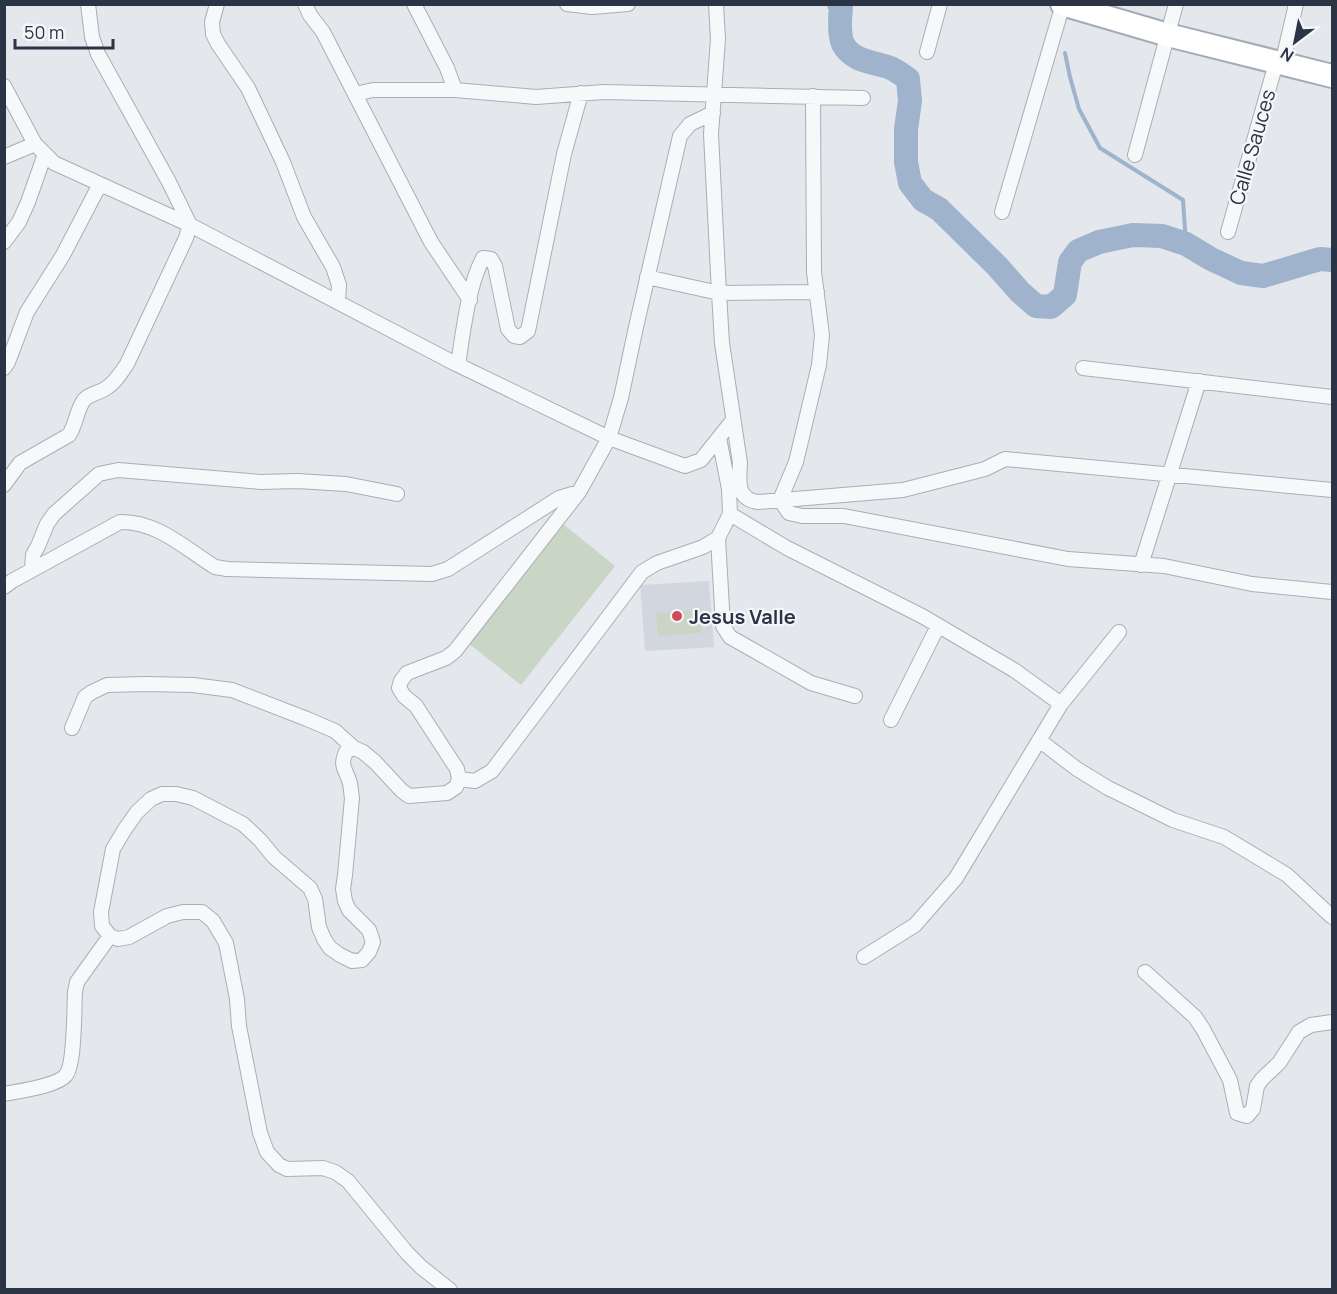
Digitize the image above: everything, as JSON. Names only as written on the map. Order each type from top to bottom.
[{"type":"main road","points":[[1062,5],[1168,35],[1332,76]]},
{"type":"street","points":[[4,485],[20,463],[69,435],[74,429],[86,398],[114,383],[127,364],[190,225],[169,182],[98,54],[92,37],[88,4]]},
{"type":"street","points":[[217,4],[212,22],[213,34],[248,88],[283,162],[304,217],[333,267],[339,285],[338,302]]},
{"type":"street","points":[[305,4],[323,32],[431,242],[470,300]]},
{"type":"street","points":[[414,4],[447,68],[455,90]]},
{"type":"street","points":[[567,4],[592,7],[628,4]]},
{"type":"street","points":[[716,4],[718,39],[711,134],[722,343],[740,464],[741,493],[749,501],[903,490],[985,469],[1005,459],[1332,490]]},
{"type":"street","points":[[927,52],[940,4]]},
{"type":"street","points":[[1135,155],[1176,4]]},
{"type":"street","name":"Calle Sauces","points":[[1228,231],[1296,4]]},
{"type":"street","points":[[1002,212],[1062,5]]},
{"type":"street","points":[[4,86],[40,149],[54,163],[190,225],[458,365],[609,438],[685,466],[701,460],[733,420]]},
{"type":"street","points":[[355,94],[373,90],[455,90],[536,97],[604,92],[863,98]]},
{"type":"street","points":[[458,365],[470,300],[483,258],[491,260],[495,266],[508,329],[514,336],[520,337],[528,331],[564,154],[581,93]]},
{"type":"street","points":[[780,500],[796,462],[819,366],[822,335],[814,272],[813,96]]},
{"type":"street","points":[[72,729],[86,697],[107,685],[146,684],[232,690],[335,731],[375,762],[402,791],[410,796],[447,793],[456,787],[459,780],[457,769],[416,706],[404,696],[399,688],[401,681],[407,673],[446,658],[455,651],[579,492],[609,438],[621,398],[680,136],[690,124],[713,113]]},
{"type":"street","points":[[4,157],[40,149]]},
{"type":"street","points":[[4,242],[19,222],[23,212],[40,149]]},
{"type":"street","points":[[4,368],[9,362],[27,312],[63,255],[100,184]]},
{"type":"street","points":[[647,277],[719,293],[817,292]]},
{"type":"street","points":[[1083,368],[1332,397]]},
{"type":"street","points":[[1141,565],[1199,381]]},
{"type":"street","points":[[719,438],[729,489],[730,514],[718,538],[723,626],[730,637],[811,683],[855,696]]},
{"type":"street","points":[[32,570],[33,555],[54,514],[99,474],[106,472],[118,470],[261,482],[297,481],[346,484],[397,494]]},
{"type":"street","points":[[4,587],[120,522],[152,526],[215,567],[227,569],[432,574],[448,570],[559,498],[579,492]]},
{"type":"street","points":[[780,500],[789,513],[802,516],[844,516],[1068,559],[1164,566],[1252,584],[1332,592]]},
{"type":"street","points":[[730,514],[787,548],[922,616],[1014,670],[1061,704]]},
{"type":"street","points":[[459,780],[475,781],[492,771],[642,572],[657,563],[703,547],[718,538]]},
{"type":"street","points":[[891,720],[938,626]]},
{"type":"street","points":[[864,957],[915,925],[956,878],[1061,704],[1119,632]]},
{"type":"street","points":[[1039,740],[1077,769],[1108,788],[1173,820],[1233,842],[1287,875],[1332,917]]},
{"type":"street","points":[[354,748],[347,750],[342,765],[351,785],[352,798],[343,889],[349,910],[369,930],[373,942],[369,952],[362,960],[352,962],[330,948],[319,927],[315,899],[310,888],[274,857],[261,840],[243,824],[193,798],[176,794],[162,794],[151,799],[137,812],[113,849],[101,912],[102,926],[110,936],[118,939],[129,937],[167,916],[183,912],[202,912],[213,921],[226,943],[258,1123],[267,1152],[279,1165],[287,1169],[323,1168],[335,1172],[348,1181],[407,1253],[450,1290]]},
{"type":"street","points":[[4,1094],[50,1085],[66,1076],[71,1065],[77,982],[110,936]]},
{"type":"street","points":[[1144,972],[1195,1017],[1230,1080],[1237,1113],[1247,1116],[1253,1109],[1257,1086],[1279,1064],[1299,1032],[1311,1025],[1332,1022]]},
{"type":"shaded area","name":"Jesus Valle","points":[[709,581],[714,647],[645,651],[640,585]]},
{"type":"green space","points":[[552,515],[615,566],[521,685],[458,635]]},
{"type":"green space","points":[[699,610],[701,633],[658,636],[656,613]]},
{"type":"waterway","points":[[839,4],[841,7],[841,36],[847,50],[869,62],[891,68],[908,79],[910,101],[906,129],[906,162],[910,183],[923,200],[939,209],[1036,306],[1051,307],[1065,295],[1070,262],[1078,251],[1099,242],[1133,235],[1162,236],[1186,244],[1241,273],[1263,276],[1320,259],[1332,260]]},
{"type":"waterway","points":[[1065,53],[1079,109],[1100,148],[1183,200],[1186,244]]},
{"type":"place","name":"Jesus Valle","points":[[677,616]]}]
